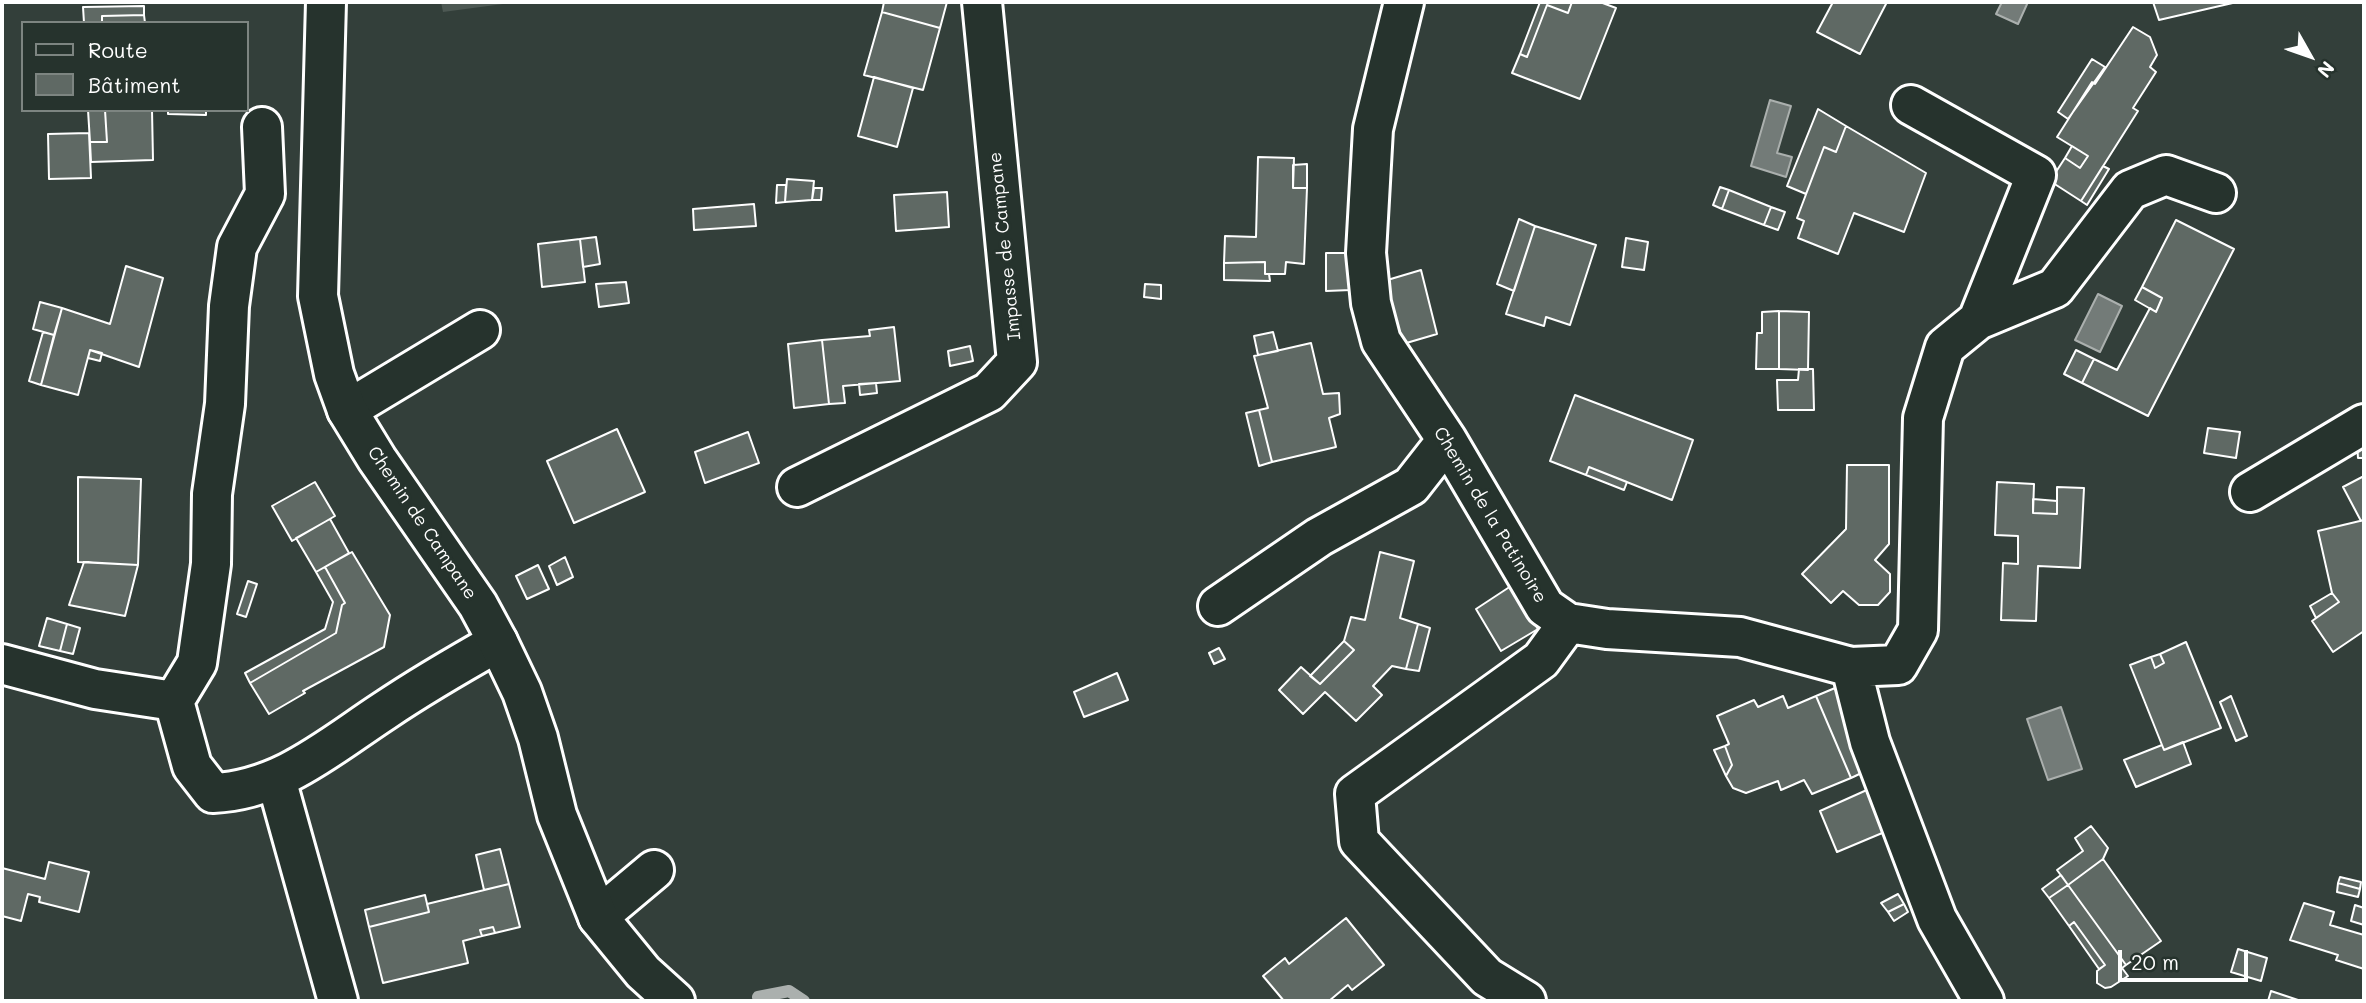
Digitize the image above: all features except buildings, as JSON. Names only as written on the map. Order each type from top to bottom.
[{"type":"street","name":"Chemin de Campane","points":[[326,2],[318,296],[334,374],[347,410],[377,459],[478,605],[498,642],[522,692],[538,738],[557,815],[598,916],[643,972],[675,1001]]},
{"type":"street","name":"Impasse de Campane","points":[[797,486],[989,392],[1017,362],[982,2]]},
{"type":"street","name":"Chemin de la Patinoire","points":[[1404,2],[1373,129],[1366,253],[1369,290],[1381,341],[1447,440],[1545,607],[1568,623]]},
{"type":"street","points":[[1911,105],[2036,175],[1978,320]]},
{"type":"street","points":[[262,127],[265,194],[237,247],[229,306],[225,404],[212,494],[211,564],[197,663],[174,701],[192,766],[213,793],[243,792],[296,771],[436,676],[498,642]]},
{"type":"street","points":[[1525,1001],[1487,977],[1359,841],[1355,794],[1541,660],[1568,623],[1607,629],[1740,637],[1851,667],[1898,665],[1918,630],[1923,418],[1945,347],[1978,320],[2055,288],[2130,190],[2166,175],[2216,193]]},
{"type":"street","points":[[347,410],[480,330]]},
{"type":"street","points":[[2250,492],[2364,424]]},
{"type":"street","points":[[1218,606],[1319,537],[1412,486],[1447,440]]},
{"type":"street","points":[[2,664],[95,689],[174,701]]},
{"type":"street","points":[[1851,667],[1870,742],[1937,919],[1984,1001]]},
{"type":"street","points":[[276,779],[338,1001]]},
{"type":"street","points":[[598,916],[654,870]]},
{"type":"shaded area","points":[[441,2],[518,2],[443,12]]},
{"type":"shaded area","points":[[2002,2],[2028,2],[2018,24],[1996,14]]},
{"type":"shaded area","points":[[1770,100],[1791,106],[1777,153],[1792,157],[1786,177],[1751,166]]},
{"type":"shaded area","points":[[2098,294],[2122,306],[2100,352],[2075,340]]},
{"type":"shaded area","points":[[2061,707],[2082,769],[2048,780],[2027,719]]},
{"type":"waterway","points":[[758,997],[789,991],[804,1001]]}]
